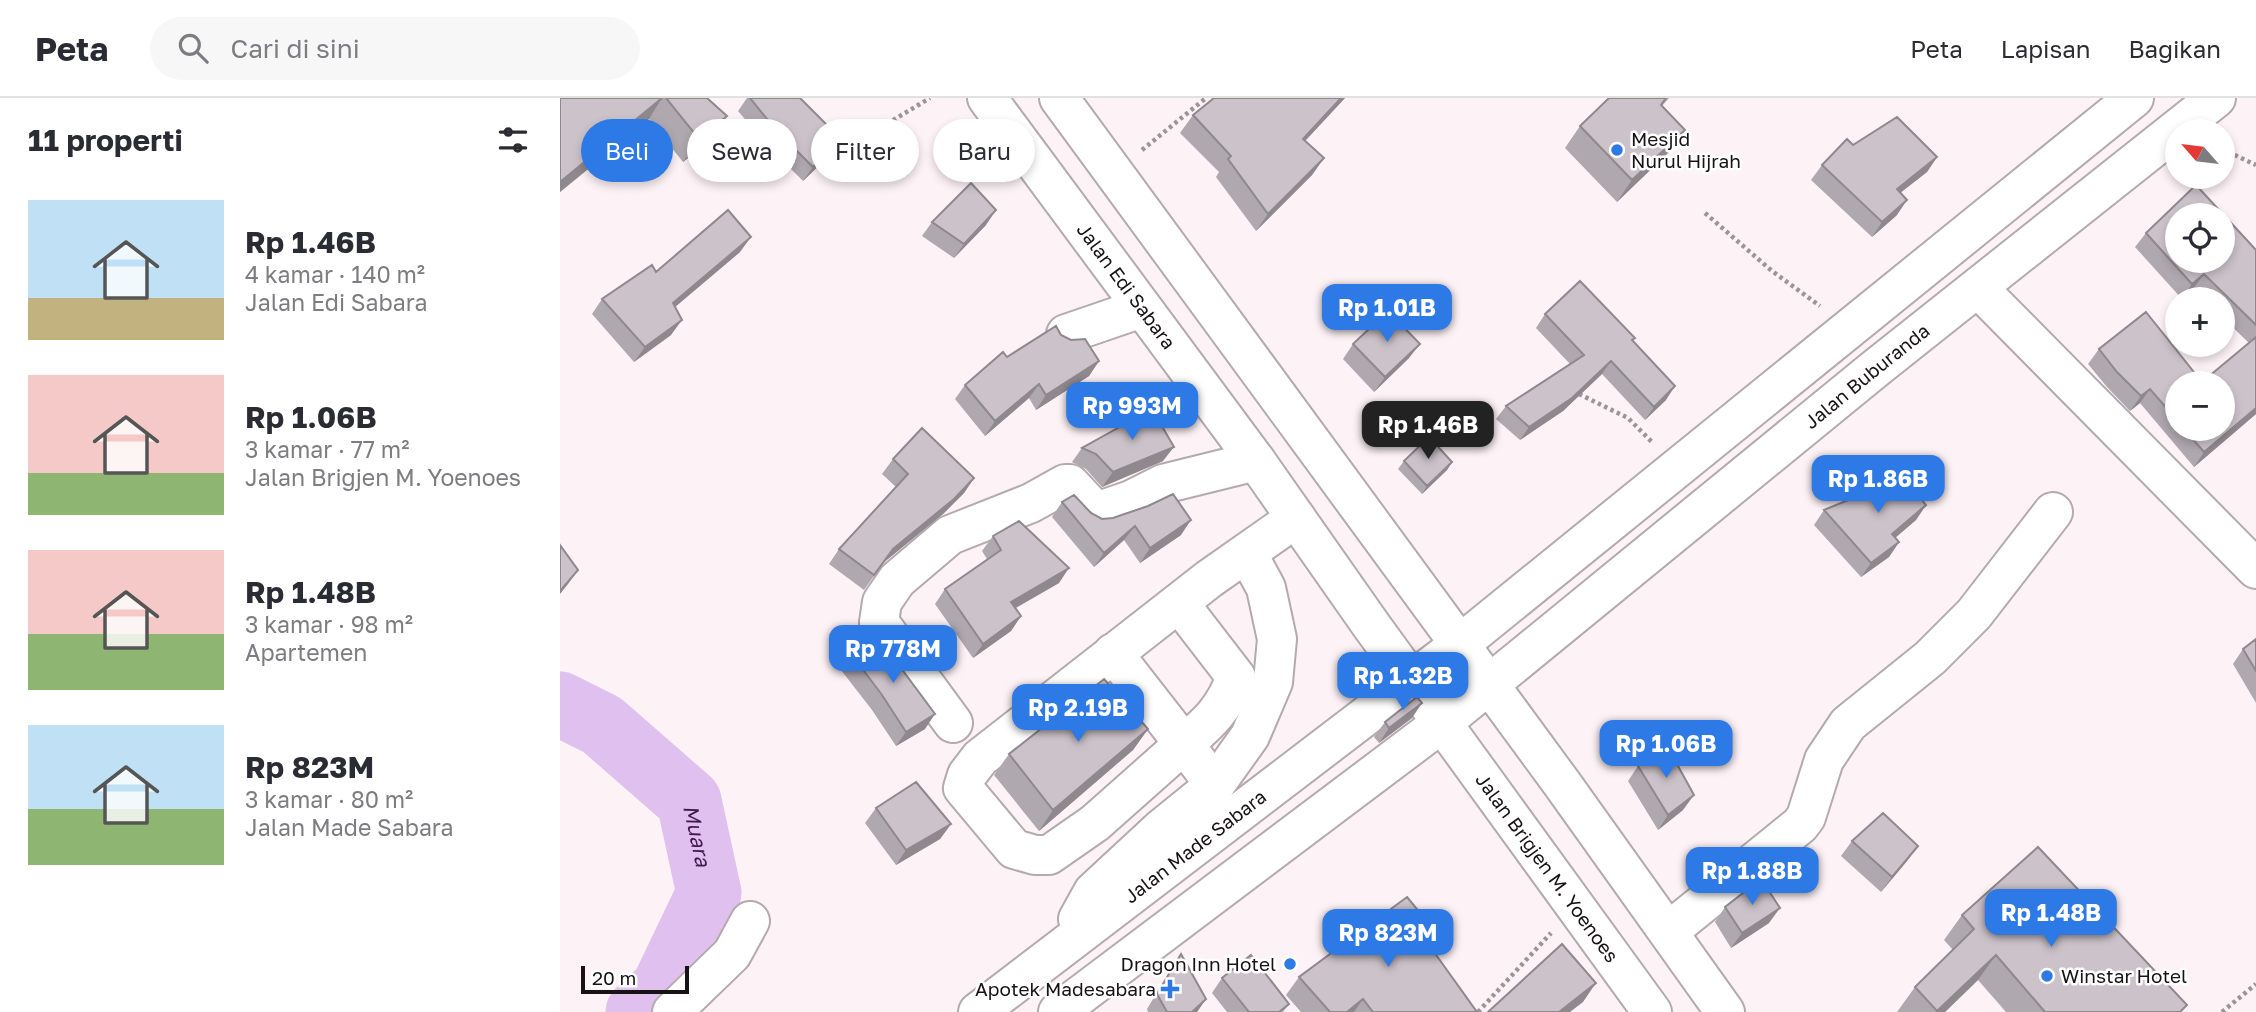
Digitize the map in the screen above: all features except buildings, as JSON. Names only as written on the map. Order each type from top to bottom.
[{"type":"street","name":"Jalan Edi Sabara","points":[[987,98],[1256,461],[1412,679]]},
{"type":"street","points":[[1059,98],[1726,1012]]},
{"type":"street","name":"Jalan Buburanda","points":[[1443,722],[1876,368],[2216,98]]},
{"type":"street","points":[[1460,644],[1846,330],[2110,105]]},
{"type":"street","points":[[1978,288],[2256,569]]},
{"type":"street","points":[[1066,334],[1142,308]]},
{"type":"street","points":[[953,723],[879,622],[882,602],[897,580],[950,535],[1031,503],[1065,484],[1070,484],[1096,512],[1131,500],[1163,484],[1256,461]]},
{"type":"street","points":[[1669,931],[1800,825],[1806,817],[1824,760],[1848,724],[1930,658],[1974,614],[2053,512]]},
{"type":"street","points":[[1179,603],[1236,677],[1227,701],[1202,728],[1095,823],[1049,855],[1035,855],[1014,849],[963,788],[967,775],[980,758],[1112,653],[1179,603],[1247,553],[1296,518]]},
{"type":"street","points":[[1064,946],[1093,892],[1162,828],[1215,785],[1250,736],[1273,682],[1277,639],[1266,587],[1247,553]]},
{"type":"street","name":"Jalan Made Sabara","points":[[978,1012],[1460,644]]},
{"type":"street","points":[[1112,653],[1215,785]]},
{"type":"street","name":"Jalan Brigjen M. Yoenoes","points":[[1412,679],[1652,1012]]},
{"type":"street","points":[[1058,1012],[1443,722]]},
{"type":"street","points":[[672,1012],[732,954],[750,921]]},
{"type":"path","points":[[895,119],[930,98]]},
{"type":"path","points":[[1114,173],[1206,98]]},
{"type":"path","points":[[2235,155],[2256,165]]},
{"type":"path","points":[[1705,213],[1772,271],[1841,321],[1846,330]]},
{"type":"path","points":[[1579,394],[1628,418],[1675,469]]},
{"type":"path","points":[[1478,1012],[1533,950],[1577,908]]},
{"type":"path","points":[[2221,1012],[2256,984]]},
{"type":"waterway","name":"Muara","points":[[560,704],[602,725],[689,801],[709,893],[663,989],[638,1012]]},
{"type":"place","name":"Mesjid Nurul Hijrah","points":[[1617,150]]},
{"type":"place","name":"Dragon Inn Hotel","points":[[1290,964]]},
{"type":"place","name":"Winstar Hotel","points":[[2047,976]]},
{"type":"place","name":"Apotek Madesabara","points":[[1170,989]]}]
